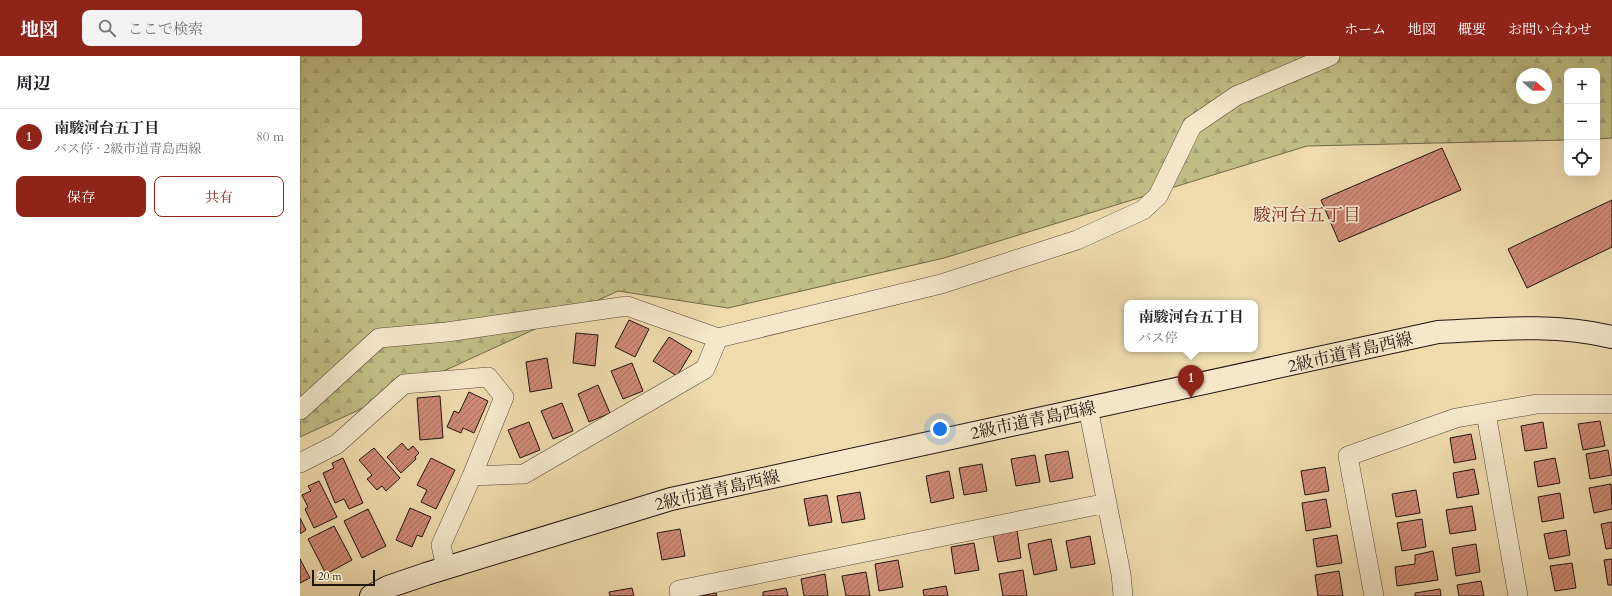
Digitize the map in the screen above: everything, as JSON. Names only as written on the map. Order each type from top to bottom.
[{"type":"street","points":[[300,410],[379,338],[447,332],[627,306],[718,338],[942,284],[1077,240],[1143,210],[1158,196],[1192,126],[1236,96],[1305,62],[1330,56]]},
{"type":"street","name":"2級市道青島西線","points":[[372,596],[388,588],[446,568],[671,499],[1438,332],[1530,328],[1574,330],[1612,337]]},
{"type":"street","points":[[472,476],[524,474],[705,369],[718,338]]},
{"type":"street","points":[[300,463],[337,444],[404,384],[488,377],[504,397],[472,476],[441,545],[446,568]]},
{"type":"street","points":[[1374,596],[1348,456],[1456,418],[1537,404],[1612,404]]},
{"type":"street","points":[[1088,408],[1121,574],[1123,596]]},
{"type":"street","points":[[1486,413],[1518,596]]},
{"type":"street","points":[[680,596],[679,590],[1107,503]]},
{"type":"green space","points":[[300,56],[1612,56],[1612,138],[1600,139],[1600,68],[1564,68],[1564,140],[1307,146],[944,258],[728,308],[618,291],[300,437]]},
{"type":"building","points":[[1442,148],[1461,190],[1339,242],[1321,200]]},
{"type":"building","points":[[1612,200],[1612,247],[1527,288],[1508,249]]},
{"type":"building","points":[[629,320],[649,329],[635,357],[615,347]]},
{"type":"building","points":[[576,333],[598,335],[595,366],[573,363]]},
{"type":"building","points":[[669,337],[692,351],[677,376],[653,361]]},
{"type":"building","points":[[547,358],[552,388],[530,392],[526,362]]},
{"type":"building","points":[[632,363],[643,391],[623,399],[611,371]]},
{"type":"building","points":[[598,385],[610,413],[589,422],[578,394]]},
{"type":"building","points":[[469,392],[488,401],[474,433],[463,428],[461,433],[447,427],[454,411],[459,413]]},
{"type":"building","points":[[440,396],[443,438],[420,440],[417,398]]},
{"type":"building","points":[[562,403],[573,431],[553,439],[541,411]]},
{"type":"building","points":[[1600,421],[1605,446],[1583,450],[1578,424]]},
{"type":"building","points":[[529,422],[540,450],[520,458],[508,430]]},
{"type":"building","points":[[1543,422],[1547,448],[1525,451],[1521,426]]},
{"type":"building","points":[[1471,434],[1476,459],[1454,463],[1450,438]]},
{"type":"building","points":[[402,443],[408,450],[413,446],[419,453],[415,457],[416,459],[401,473],[387,457]]},
{"type":"building","points":[[374,448],[400,478],[386,491],[382,486],[377,490],[367,479],[372,475],[359,460]]},
{"type":"building","points":[[1608,450],[1612,475],[1590,479],[1586,454]]},
{"type":"building","points":[[1068,451],[1073,478],[1050,482],[1045,455]]},
{"type":"building","points":[[1035,455],[1040,482],[1016,486],[1011,459]]},
{"type":"building","points":[[343,458],[363,503],[349,509],[344,499],[335,503],[323,473],[334,468],[332,463]]},
{"type":"building","points":[[431,458],[455,470],[436,509],[421,502],[427,490],[417,485]]},
{"type":"building","points":[[1555,458],[1560,483],[1538,487],[1534,462]]},
{"type":"building","points":[[982,464],[987,491],[964,495],[959,468]]},
{"type":"building","points":[[1325,467],[1329,491],[1305,495],[1301,471]]},
{"type":"building","points":[[1474,469],[1479,494],[1457,498],[1453,473]]},
{"type":"building","points":[[949,471],[954,498],[931,503],[926,476]]},
{"type":"building","points":[[319,481],[337,517],[314,528],[305,509],[308,507],[302,495],[311,491],[308,486]]},
{"type":"building","points":[[1611,484],[1612,509],[1594,513],[1589,488]]},
{"type":"building","points":[[1416,490],[1420,513],[1396,517],[1392,494]]},
{"type":"building","points":[[860,492],[865,519],[842,523],[837,496]]},
{"type":"building","points":[[1560,493],[1564,518],[1542,522],[1538,497]]},
{"type":"building","points":[[827,495],[832,522],[809,526],[804,499]]},
{"type":"building","points":[[1326,499],[1331,527],[1306,531],[1302,503]]},
{"type":"building","points":[[1472,506],[1476,530],[1450,534],[1446,510]]},
{"type":"building","points":[[410,508],[431,517],[422,537],[417,535],[412,547],[396,540]]},
{"type":"building","points":[[368,509],[386,546],[362,558],[344,521]]},
{"type":"building","points":[[300,518],[306,530],[300,534]]},
{"type":"building","points":[[1422,519],[1426,547],[1402,551],[1397,523]]},
{"type":"building","points":[[1612,522],[1612,548],[1606,549],[1601,524]]},
{"type":"building","points":[[334,526],[352,560],[326,574],[308,539]]},
{"type":"building","points":[[680,529],[685,556],[662,560],[657,533]]},
{"type":"building","points":[[1017,530],[1021,558],[998,562],[993,535]]},
{"type":"building","points":[[1566,530],[1570,555],[1549,559],[1544,534]]},
{"type":"building","points":[[1337,535],[1342,563],[1317,567],[1313,539]]},
{"type":"building","points":[[1090,536],[1095,564],[1071,568],[1066,541]]},
{"type":"building","points":[[1051,539],[1057,570],[1034,575],[1028,544]]},
{"type":"building","points":[[974,543],[979,570],[955,574],[951,547]]},
{"type":"building","points":[[1476,544],[1480,572],[1456,576],[1452,548]]},
{"type":"building","points":[[1433,551],[1438,580],[1397,586],[1395,567],[1415,564],[1415,555]]},
{"type":"building","points":[[300,559],[310,578],[300,583]]},
{"type":"building","points":[[1612,559],[1612,585],[1608,585],[1604,560]]},
{"type":"building","points":[[898,560],[903,587],[879,591],[875,564]]},
{"type":"building","points":[[1572,563],[1576,588],[1555,591],[1550,566]]},
{"type":"building","points":[[1023,570],[1027,596],[1003,596],[999,574]]},
{"type":"building","points":[[1339,571],[1343,596],[1318,596],[1315,575]]},
{"type":"building","points":[[866,572],[870,596],[846,596],[842,576]]},
{"type":"building","points":[[825,574],[828,596],[804,596],[801,579]]},
{"type":"building","points":[[1481,581],[1484,596],[1459,596],[1457,585]]},
{"type":"building","points":[[946,586],[948,596],[924,596],[923,590]]},
{"type":"building","points":[[632,588],[634,596],[610,596],[609,592]]},
{"type":"building","points":[[786,588],[788,596],[763,596],[763,592]]},
{"type":"building","points":[[1440,589],[1441,596],[1415,596],[1415,593]]},
{"type":"building","points":[[716,593],[717,596],[699,596]]},
{"type":"place","name":"南駿河台五丁目","points":[[1191,398]]},
{"type":"district","name":"駿河台五丁目","points":[[1307,215]]}]
